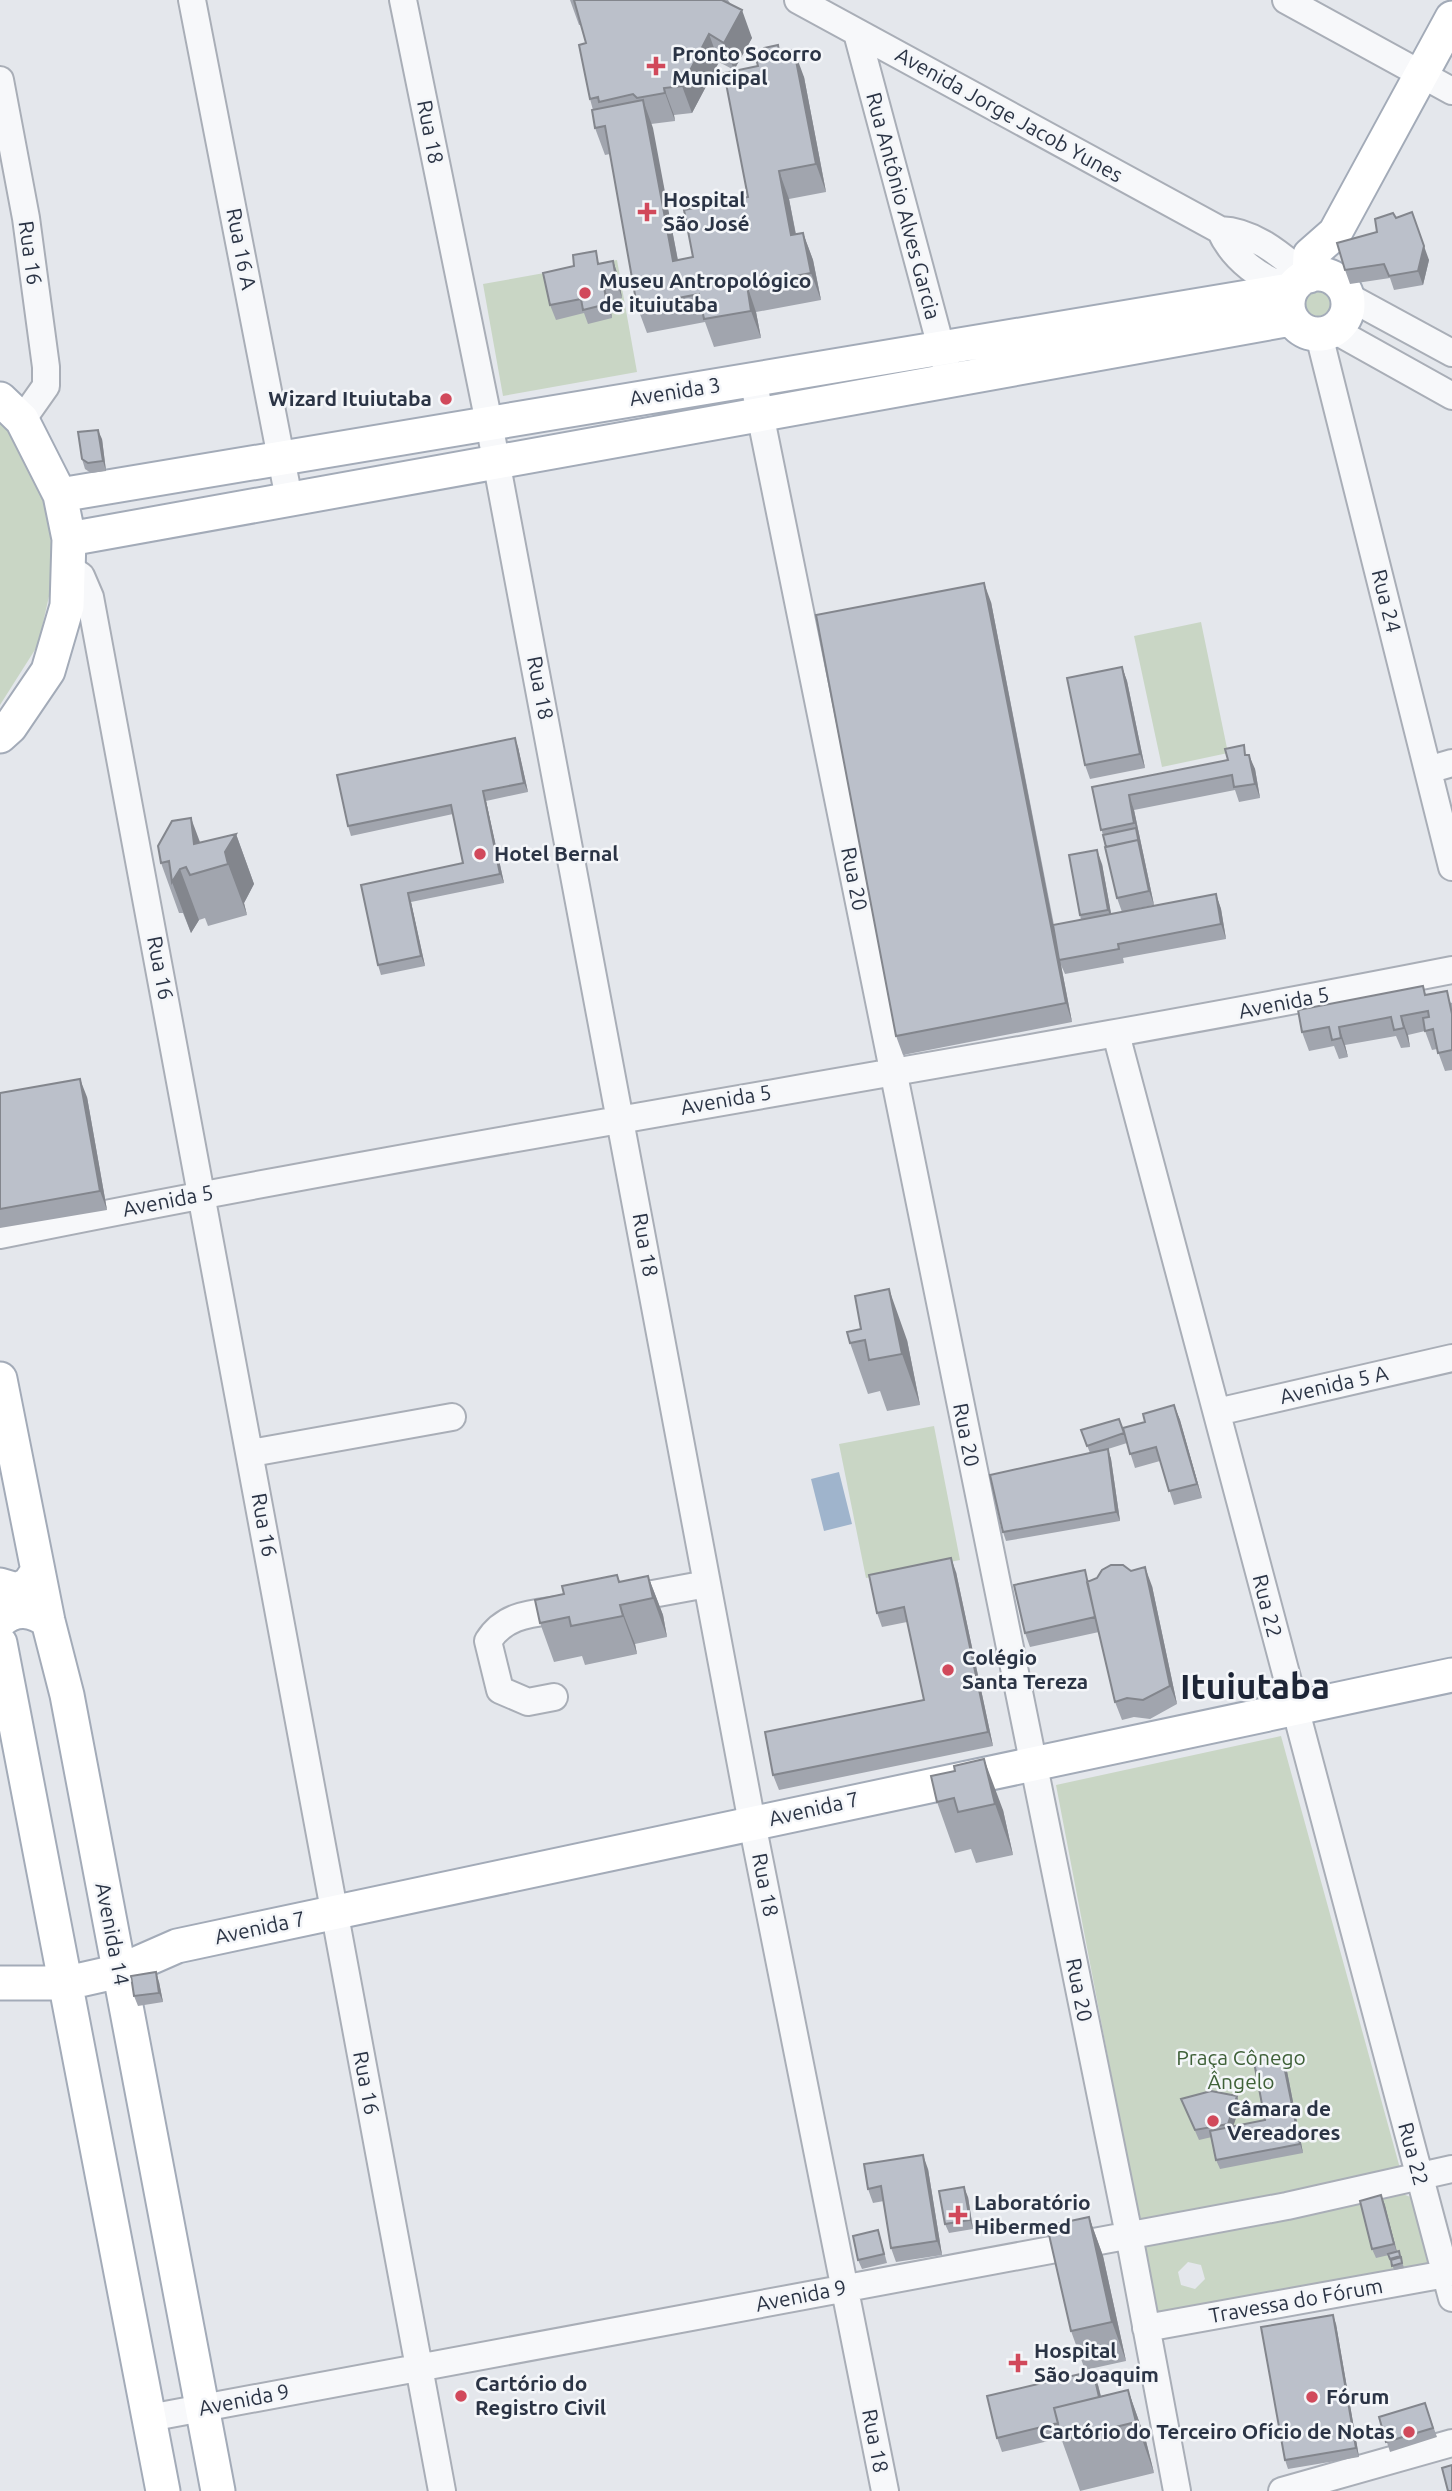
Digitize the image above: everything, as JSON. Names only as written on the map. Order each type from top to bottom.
[{"type":"main road","points":[[1313,299],[1310,255],[1335,233],[1452,18]]},
{"type":"main road","name":"Avenida 3","points":[[60,495],[941,347],[1313,299]]},
{"type":"main road","name":"Avenida 3","points":[[69,553],[289,499],[949,380],[1313,299]]},
{"type":"main road","points":[[0,736],[10,727],[48,671],[67,606],[69,553],[60,495],[11,409]]},
{"type":"main road","name":"Avenida 14","points":[[0,1379],[37,1572],[67,1695],[218,2491]]},
{"type":"main road","points":[[0,1586],[17,1590],[29,1584],[37,1572]]},
{"type":"main road","points":[[0,1621],[20,1611],[35,1612],[48,1621]]},
{"type":"main road","points":[[0,1643],[163,2491]]},
{"type":"main road","name":"Avenida 7","points":[[0,1982],[1452,1675]]},
{"type":"main road","points":[[55,1920],[66,1927],[84,1929],[97,1921],[107,1908]]},
{"type":"main road","points":[[75,2026],[80,2009],[91,1999],[101,1998],[112,2002],[127,2015]]},
{"type":"street","name":"Rua 16 A","points":[[192,0],[289,499]]},
{"type":"street","name":"Rua 18","points":[[403,0],[489,423],[622,1119],[752,1823],[885,2491]]},
{"type":"street","name":"Avenida Jorge Jacob Yunes","points":[[798,0],[1220,230],[1236,231],[1262,243],[1313,299],[1452,396]]},
{"type":"street","points":[[1286,0],[1452,91]]},
{"type":"street","name":"Rua Antônio Alves Garcia","points":[[857,33],[949,380]]},
{"type":"street","name":"Rua 16","points":[[0,80],[26,218],[46,367],[46,386],[11,409]]},
{"type":"street","name":"Avenida Jorge Jacob Yunes","points":[[1313,299],[1452,353]]},
{"type":"street","name":"Rua 24","points":[[1313,299],[1440,766],[1452,867]]},
{"type":"street","name":"Rua 20","points":[[753,379],[1129,2235],[1177,2491]]},
{"type":"street","name":"Rua 16","points":[[69,553],[90,597],[442,2491]]},
{"type":"street","name":"Avenida 5","points":[[0,1235],[202,1194],[1116,1034],[1452,970]]},
{"type":"street","name":"Rua 22","points":[[1116,1034],[1449,2286]]},
{"type":"street","name":"Avenida 5 A","points":[[1217,1412],[1452,1358]]},
{"type":"street","points":[[251,1453],[452,1417]]},
{"type":"street","points":[[554,1696],[528,1702],[500,1690],[488,1641],[498,1625],[517,1618],[707,1584]]},
{"type":"street","name":"Avenida 9","points":[[149,2418],[1287,2206],[1419,2174],[1452,2169]]},
{"type":"street","name":"Travessa do Fórum","points":[[1146,2328],[1449,2286]]},
{"type":"street","points":[[1282,2491],[1452,2442]]},
{"type":"green space","points":[[617,260],[637,372],[503,396],[483,284]]},
{"type":"green space","points":[[1318,290],[1328,294],[1332,304],[1328,314],[1318,318],[1308,314],[1304,304],[1308,294]]},
{"type":"green space","points":[[0,418],[16,436],[47,502],[54,574],[38,645],[0,705]]},
{"type":"green space","points":[[1201,622],[1228,753],[1162,767],[1134,636]]},
{"type":"green space","points":[[934,1426],[960,1560],[866,1578],[839,1444]]},
{"type":"green space","name":"Praça Cônego Ângelo","points":[[1281,1736],[1401,2172],[1139,2220],[1056,1785]]},
{"type":"green space","points":[[1400,2193],[1416,2199],[1431,2262],[1426,2268],[1155,2318],[1145,2249],[1152,2241]],"holes":[[[1188,2262],[1201,2265],[1205,2279],[1195,2289],[1181,2285],[1178,2272]]]},
{"type":"water","points":[[839,1472],[852,1524],[824,1531],[811,1479]]},
{"type":"building","name":"Pronto Socorro Municipal","points":[[574,0],[722,0],[742,10],[724,43],[709,34],[682,86],[664,88],[665,93],[637,98],[633,94],[599,102],[598,97],[590,99],[579,45],[586,43]]},
{"type":"building","name":"Hospital São José","points":[[778,45],[779,52],[794,50],[816,164],[779,171],[791,235],[803,233],[811,273],[747,285],[751,311],[704,319],[699,294],[637,306],[605,126],[595,128],[592,110],[643,100],[673,261],[693,257],[684,210],[748,197],[724,73],[758,66],[756,58],[766,56],[764,48]]},
{"type":"building","points":[[1412,212],[1424,246],[1418,271],[1389,276],[1384,264],[1345,270],[1337,243],[1377,232],[1375,219],[1393,213],[1396,218]]},
{"type":"building","name":"Museu Antropológico de ituiutaba","points":[[596,251],[598,264],[613,261],[617,284],[604,287],[607,304],[583,310],[581,299],[550,305],[543,273],[574,266],[573,255]]},
{"type":"building","points":[[98,430],[103,461],[88,463],[82,459],[78,432]]},
{"type":"building","points":[[984,583],[1066,1003],[896,1036],[816,615]]},
{"type":"building","points":[[1122,667],[1140,754],[1085,765],[1067,678]]},
{"type":"building","name":"Hotel Bernal","points":[[515,738],[524,783],[483,791],[500,874],[408,893],[421,956],[378,965],[361,885],[463,863],[451,805],[348,826],[337,775]]},
{"type":"building","points":[[1244,745],[1255,784],[1234,787],[1232,775],[1129,795],[1134,823],[1101,830],[1092,787],[1228,760],[1225,749]]},
{"type":"building","points":[[191,818],[194,844],[236,834],[225,852],[228,864],[190,875],[186,867],[180,869],[172,882],[169,861],[161,863],[158,846],[172,821]]},
{"type":"building","points":[[1136,828],[1139,844],[1138,840],[1106,847],[1103,835]]},
{"type":"building","points":[[1138,840],[1149,891],[1117,898],[1105,847]]},
{"type":"building","points":[[1097,850],[1108,910],[1080,915],[1069,855]]},
{"type":"building","points":[[1216,894],[1221,924],[1118,944],[1119,949],[1059,960],[1053,925]]},
{"type":"building","points":[[1423,986],[1425,995],[1447,991],[1452,1014],[1452,1050],[1438,1053],[1433,1029],[1425,1031],[1423,1018],[1429,1017],[1428,1011],[1401,1016],[1404,1028],[1394,1030],[1391,1017],[1339,1027],[1341,1038],[1332,1040],[1329,1027],[1302,1032],[1298,1010]]},
{"type":"building","points":[[80,1079],[100,1191],[0,1209],[0,1093]]},
{"type":"building","points":[[889,1289],[902,1354],[869,1360],[865,1340],[850,1343],[847,1332],[861,1329],[855,1296]]},
{"type":"building","points":[[1174,1405],[1197,1484],[1169,1491],[1156,1447],[1130,1454],[1123,1428],[1145,1422],[1143,1414]]},
{"type":"building","points":[[1119,1419],[1124,1433],[1087,1446],[1081,1430]]},
{"type":"building","points":[[1108,1449],[1116,1512],[1003,1532],[990,1475]]},
{"type":"building","name":"Colégio Santa Tereza","points":[[951,1558],[988,1732],[773,1775],[765,1732],[924,1700],[904,1607],[877,1613],[869,1575]]},
{"type":"building","points":[[1111,1565],[1123,1565],[1131,1571],[1145,1567],[1170,1686],[1143,1700],[1127,1698],[1115,1702],[1087,1582],[1097,1578],[1102,1570]]},
{"type":"building","points":[[1085,1570],[1095,1617],[1025,1633],[1014,1585]]},
{"type":"building","points":[[617,1575],[619,1582],[648,1576],[653,1598],[620,1605],[623,1616],[571,1626],[569,1617],[540,1623],[535,1600],[564,1594],[562,1586]]},
{"type":"building","points":[[984,1759],[995,1804],[958,1812],[954,1798],[937,1802],[931,1776],[955,1771],[954,1766]]},
{"type":"building","points":[[156,1972],[159,1993],[134,1996],[131,1976]]},
{"type":"building","points":[[1282,2056],[1300,2144],[1216,2160],[1210,2131],[1265,2120],[1254,2062]]},
{"type":"building","name":"Câmara de Vereadores","points":[[1211,2091],[1237,2096],[1228,2124],[1195,2130],[1181,2099]]},
{"type":"building","points":[[923,2155],[937,2241],[891,2248],[881,2186],[868,2189],[864,2164]]},
{"type":"building","name":"Laboratório Hibermed","points":[[964,2187],[970,2220],[945,2224],[939,2191]]},
{"type":"building","points":[[1381,2195],[1394,2244],[1372,2249],[1360,2201]]},
{"type":"building","points":[[1089,2217],[1112,2322],[1071,2331],[1047,2226]]},
{"type":"building","points":[[878,2230],[884,2254],[858,2260],[853,2236]]},
{"type":"building","points":[[1399,2251],[1400,2256],[1390,2259],[1388,2254]]},
{"type":"building","points":[[1401,2257],[1402,2263],[1392,2266],[1391,2260]]},
{"type":"building","name":"Fórum","points":[[1333,2315],[1356,2448],[1285,2460],[1261,2327]]},
{"type":"building","points":[[1093,2371],[1099,2397],[1054,2408],[1058,2423],[997,2438],[987,2396]]},
{"type":"building","points":[[1128,2390],[1136,2422],[1062,2440],[1054,2408]]},
{"type":"building","points":[[1425,2403],[1433,2428],[1386,2442],[1379,2417]]},
{"type":"building","points":[[1452,2465],[1452,2491],[1448,2491],[1442,2468]]},
{"type":"place","name":"Pronto Socorro Municipal","points":[[656,66]]},
{"type":"place","name":"Hospital São José","points":[[647,212]]},
{"type":"place","name":"Museu Antropológico de ituiutaba","points":[[585,293]]},
{"type":"place","name":"Wizard Ituiutaba","points":[[446,399]]},
{"type":"place","name":"Hotel Bernal","points":[[480,854]]},
{"type":"place","name":"Colégio Santa Tereza","points":[[948,1670]]},
{"type":"place","name":"Câmara de Vereadores","points":[[1213,2121]]},
{"type":"place","name":"Laboratório Hibermed","points":[[958,2215]]},
{"type":"place","name":"Hospital São Joaquim","points":[[1018,2363]]},
{"type":"place","name":"Cartório do Registro Civil","points":[[461,2396]]},
{"type":"place","name":"Fórum","points":[[1312,2397]]},
{"type":"place","name":"Cartório do Terceiro Ofício de Notas","points":[[1409,2432]]},
{"type":"district","name":"Ituiutaba","points":[[1255,1687]]}]
